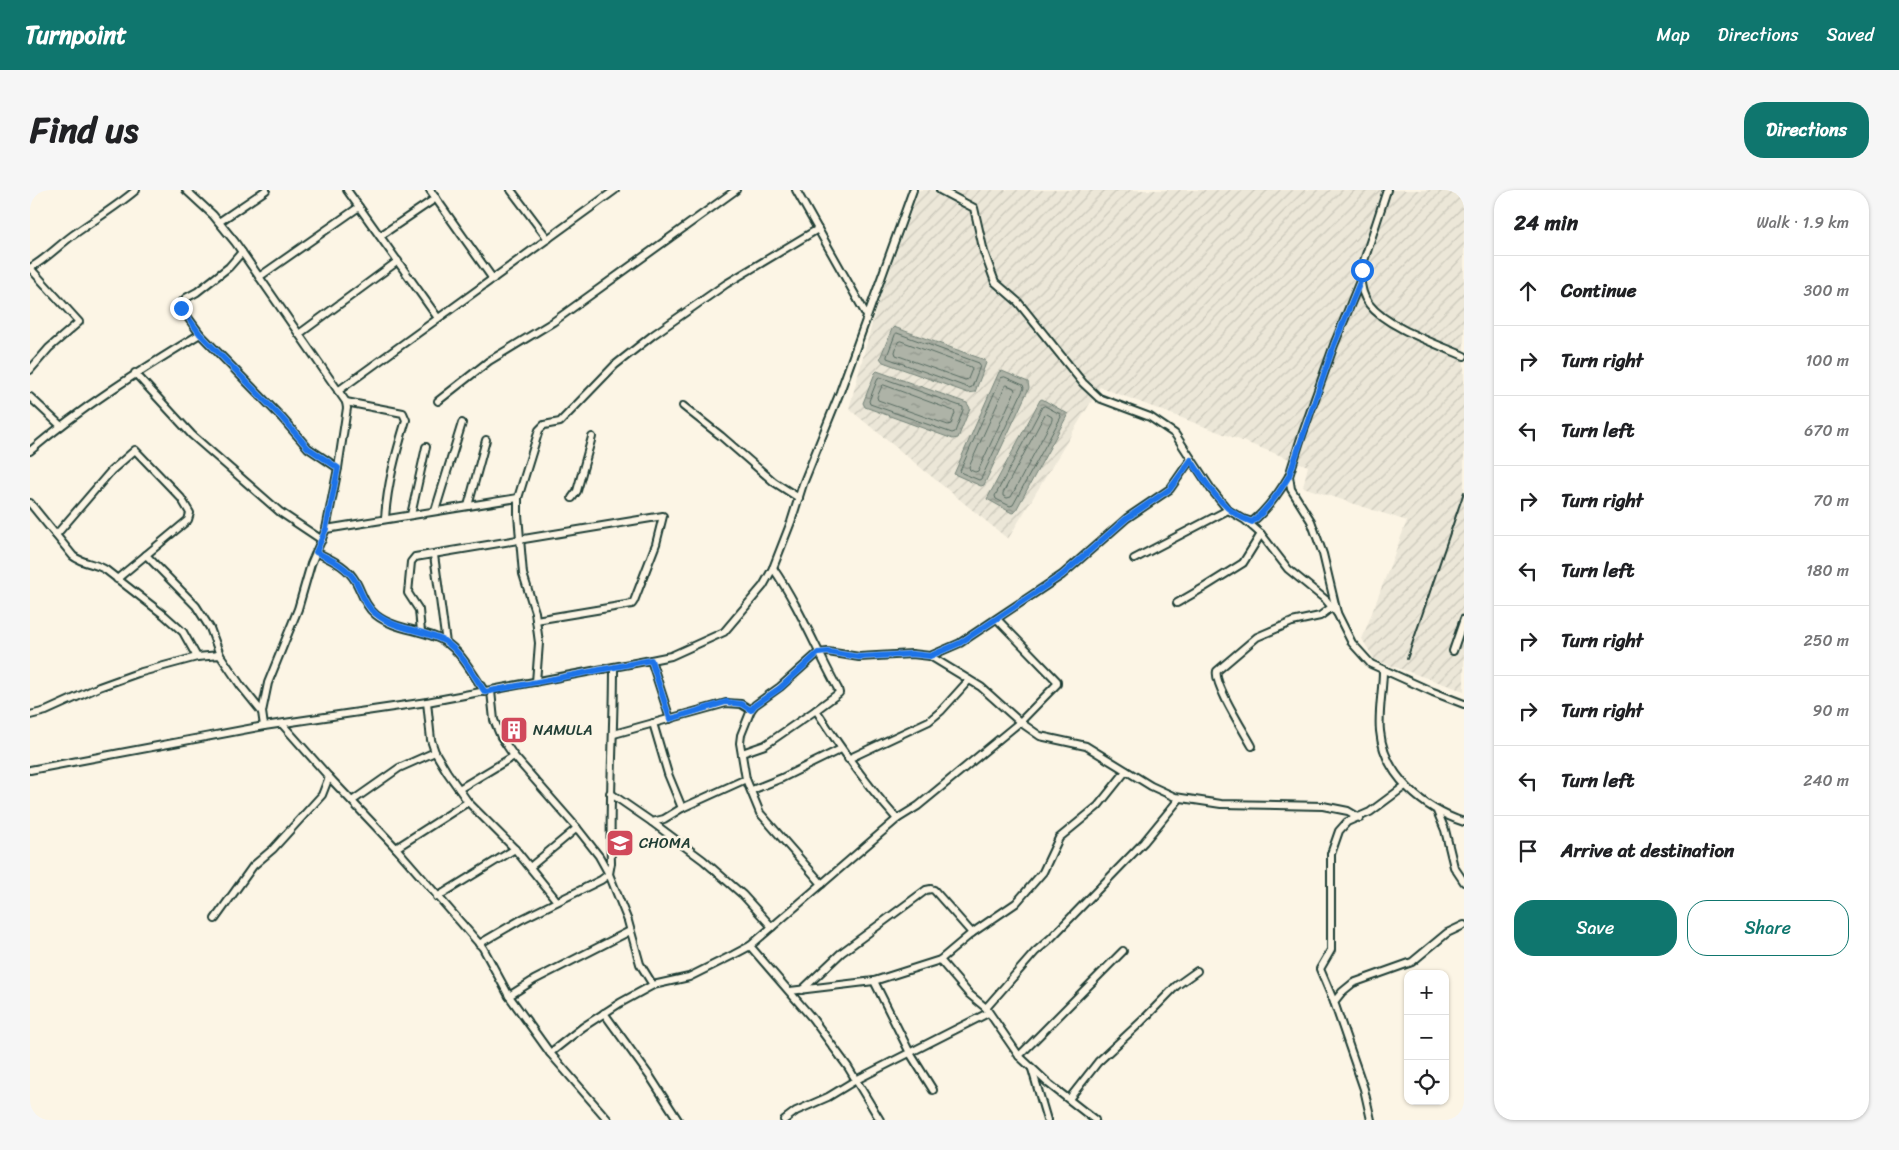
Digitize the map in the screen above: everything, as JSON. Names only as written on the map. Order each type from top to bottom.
[{"type":"street","points":[[30,370],[49,348],[78,322],[30,268],[52,254],[85,226],[120,204],[136,190]]},
{"type":"street","points":[[186,190],[219,222],[242,252],[346,402],[347,413],[326,529],[316,552],[298,609],[268,683],[262,712],[264,726]]},
{"type":"street","points":[[219,222],[266,190]]},
{"type":"street","points":[[347,190],[438,318]]},
{"type":"street","points":[[430,190],[493,279]]},
{"type":"street","points":[[511,190],[548,239]]},
{"type":"street","points":[[338,390],[615,190]]},
{"type":"street","points":[[438,402],[489,361],[553,322],[736,190]]},
{"type":"street","points":[[796,190],[867,316]]},
{"type":"street","points":[[30,770],[264,726],[427,702],[672,656],[724,632],[763,586],[773,568],[912,190]]},
{"type":"street","points":[[940,190],[974,208],[984,252],[995,282],[1018,302],[1083,383],[1099,398],[1150,418],[1175,434],[1211,489],[1228,510],[1261,534],[1288,569],[1326,600],[1337,613]]},
{"type":"street","points":[[1244,520],[1252,522],[1262,514],[1280,492],[1289,476],[1334,345],[1360,282],[1366,253],[1387,190]]},
{"type":"street","points":[[380,236],[436,198]]},
{"type":"street","points":[[259,277],[359,207]]},
{"type":"street","points":[[536,682],[539,643],[536,620],[523,574],[519,539],[518,498],[536,437],[541,427],[560,422],[615,366],[653,335],[726,284],[818,230]]},
{"type":"street","points":[[242,252],[229,267],[182,303],[181,308],[200,334],[282,418],[308,448],[338,468]]},
{"type":"street","points":[[299,334],[398,262]]},
{"type":"street","points":[[1360,282],[1368,304],[1388,321],[1464,356]]},
{"type":"street","points":[[30,451],[60,425],[135,374],[200,334]]},
{"type":"street","points":[[135,374],[192,435],[280,512],[322,540]]},
{"type":"street","points":[[30,397],[60,425]]},
{"type":"street","points":[[346,402],[403,412],[405,415],[406,420],[394,457],[385,520]]},
{"type":"street","points":[[683,406],[774,482],[799,498]]},
{"type":"street","points":[[435,511],[462,423]]},
{"type":"street","points":[[572,498],[577,490],[592,437]]},
{"type":"street","points":[[468,506],[486,440]]},
{"type":"street","points":[[411,515],[416,484],[426,446]]},
{"type":"street","points":[[56,535],[112,471],[135,450],[181,498],[190,513],[188,520],[117,579]]},
{"type":"street","points":[[930,656],[960,643],[1062,575],[1127,518],[1163,494],[1174,484],[1191,460]]},
{"type":"street","points":[[1289,476],[1291,489],[1311,522],[1323,554],[1337,613],[1352,643],[1371,664],[1464,704]]},
{"type":"street","points":[[326,529],[518,498]]},
{"type":"street","points":[[30,504],[73,556],[81,562],[99,566],[164,615],[183,632],[197,658]]},
{"type":"street","points":[[1134,559],[1228,510]]},
{"type":"street","points":[[420,632],[419,610],[408,594],[411,562],[415,557],[663,516],[656,544],[632,604],[536,620]]},
{"type":"street","points":[[1177,603],[1243,563],[1261,534]]},
{"type":"street","points":[[316,552],[346,569],[356,582],[369,608],[377,616],[398,626],[446,642],[488,691],[496,728],[514,756],[599,856],[609,874],[640,964],[653,985]]},
{"type":"street","points":[[146,555],[196,606],[210,628],[220,655],[262,712]]},
{"type":"street","points":[[434,555],[446,642]]},
{"type":"street","points":[[742,752],[765,745],[839,693],[794,602],[773,568]]},
{"type":"street","points":[[1252,746],[1224,695],[1216,676],[1217,671],[1257,637],[1292,622],[1320,616],[1332,607]]},
{"type":"street","points":[[1453,651],[1464,618]]},
{"type":"street","points":[[550,1052],[583,1027],[653,985],[689,977],[750,946],[897,819],[918,806],[1020,722],[1058,683],[997,619]]},
{"type":"street","points":[[822,884],[760,813],[746,779],[741,735],[751,710],[755,705],[780,688],[818,653],[828,652],[859,657],[912,654],[930,656],[981,687],[997,699],[1020,722],[1040,736],[1086,746],[1151,786],[1180,798],[1222,804],[1324,806],[1348,812],[1360,818]]},
{"type":"street","points":[[30,715],[46,711],[98,687],[138,673],[197,658],[220,655]]},
{"type":"street","points":[[651,660],[670,719]]},
{"type":"street","points":[[479,944],[609,874],[612,863],[610,793],[614,734],[614,667]]},
{"type":"street","points":[[1383,670],[1380,731],[1382,743],[1394,772],[1405,786],[1437,811],[1464,822]]},
{"type":"street","points":[[848,759],[929,721],[941,711],[969,680]]},
{"type":"street","points":[[427,702],[431,740],[435,752],[459,789],[468,802],[515,849],[557,901]]},
{"type":"street","points":[[614,734],[726,702],[741,704],[751,710]]},
{"type":"street","points":[[816,710],[868,787],[897,819]]},
{"type":"street","points":[[653,723],[668,774],[682,808]]},
{"type":"street","points":[[282,724],[396,848],[479,944],[509,996],[550,1052],[608,1120]]},
{"type":"street","points":[[752,790],[782,778],[841,749]]},
{"type":"street","points":[[352,801],[399,768],[435,752]]},
{"type":"street","points":[[459,789],[514,756]]},
{"type":"street","points":[[790,991],[874,981],[940,960],[972,933],[1005,912],[1028,891],[1050,862],[1059,838],[1098,806],[1126,771]]},
{"type":"street","points":[[215,919],[253,866],[273,849],[322,795],[329,777]]},
{"type":"street","points":[[652,822],[664,819],[682,808],[746,779]]},
{"type":"street","points":[[1371,1120],[1364,1089],[1334,1002],[1320,969],[1331,950],[1331,854],[1341,828],[1346,822],[1360,818],[1405,786]]},
{"type":"street","points":[[610,793],[703,860],[743,895],[772,927]]},
{"type":"street","points":[[784,1120],[796,1111],[828,1097],[856,1080],[987,1011],[1035,952],[1051,938],[1144,842],[1180,798]]},
{"type":"street","points":[[396,848],[468,802]]},
{"type":"street","points":[[1437,811],[1445,830],[1454,867],[1464,882]]},
{"type":"street","points":[[530,867],[577,828]]},
{"type":"street","points":[[437,897],[515,849]]},
{"type":"street","points":[[802,990],[841,953],[926,890],[934,890],[972,933]]},
{"type":"street","points":[[1334,1002],[1353,983],[1412,962],[1447,933],[1464,925]]},
{"type":"street","points":[[509,996],[534,980],[630,931]]},
{"type":"street","points":[[750,946],[812,1018],[856,1080],[862,1093],[880,1120]]},
{"type":"street","points":[[1019,1056],[1123,952]]},
{"type":"street","points":[[940,960],[969,994],[987,1011],[1019,1056],[1032,1069],[1095,1120]]},
{"type":"street","points":[[1069,1099],[1098,1062],[1176,986],[1197,971]]},
{"type":"street","points":[[874,981],[910,1053],[933,1090]]},
{"type":"street","points":[[604,1014],[651,1078],[678,1120]]},
{"type":"street","points":[[1032,1069],[1047,1120]]},
{"type":"shaded area","points":[[919,190],[1464,190],[1464,691],[1375,660],[1362,639],[1407,521],[1303,487],[1308,466],[1100,387],[1008,539],[849,409],[876,309]]},
{"type":"water","points":[[894,327],[985,360],[986,363],[975,392],[968,393],[883,362],[880,358]]},
{"type":"water","points":[[877,371],[967,403],[970,408],[958,438],[953,439],[865,407],[863,403]]},
{"type":"water","points":[[1002,371],[1028,382],[1029,388],[984,485],[981,486],[954,474],[999,372]]},
{"type":"water","points":[[1042,399],[1068,414],[1015,512],[1012,513],[987,499]]},
{"type":"railway","points":[[1407,659],[1464,492]]},
{"type":"place","name":"NAMULA","points":[[514,730]]},
{"type":"place","name":"CHOMA","points":[[620,843]]},
{"type":"route","points":[[181,308],[200,334],[282,418],[308,448],[338,468],[326,529],[316,552],[346,569],[356,582],[369,608],[377,616],[398,626],[446,642],[458,654],[485,692],[651,660],[661,686],[670,719],[726,702],[741,704],[751,710],[755,705],[780,688],[818,653],[828,652],[859,657],[878,657],[899,654],[930,656],[942,652],[960,643],[1014,609],[1062,575],[1127,518],[1170,489],[1191,460],[1228,510],[1244,520],[1252,522],[1262,514],[1280,492],[1289,476],[1334,345],[1360,282],[1362,270]]}]
